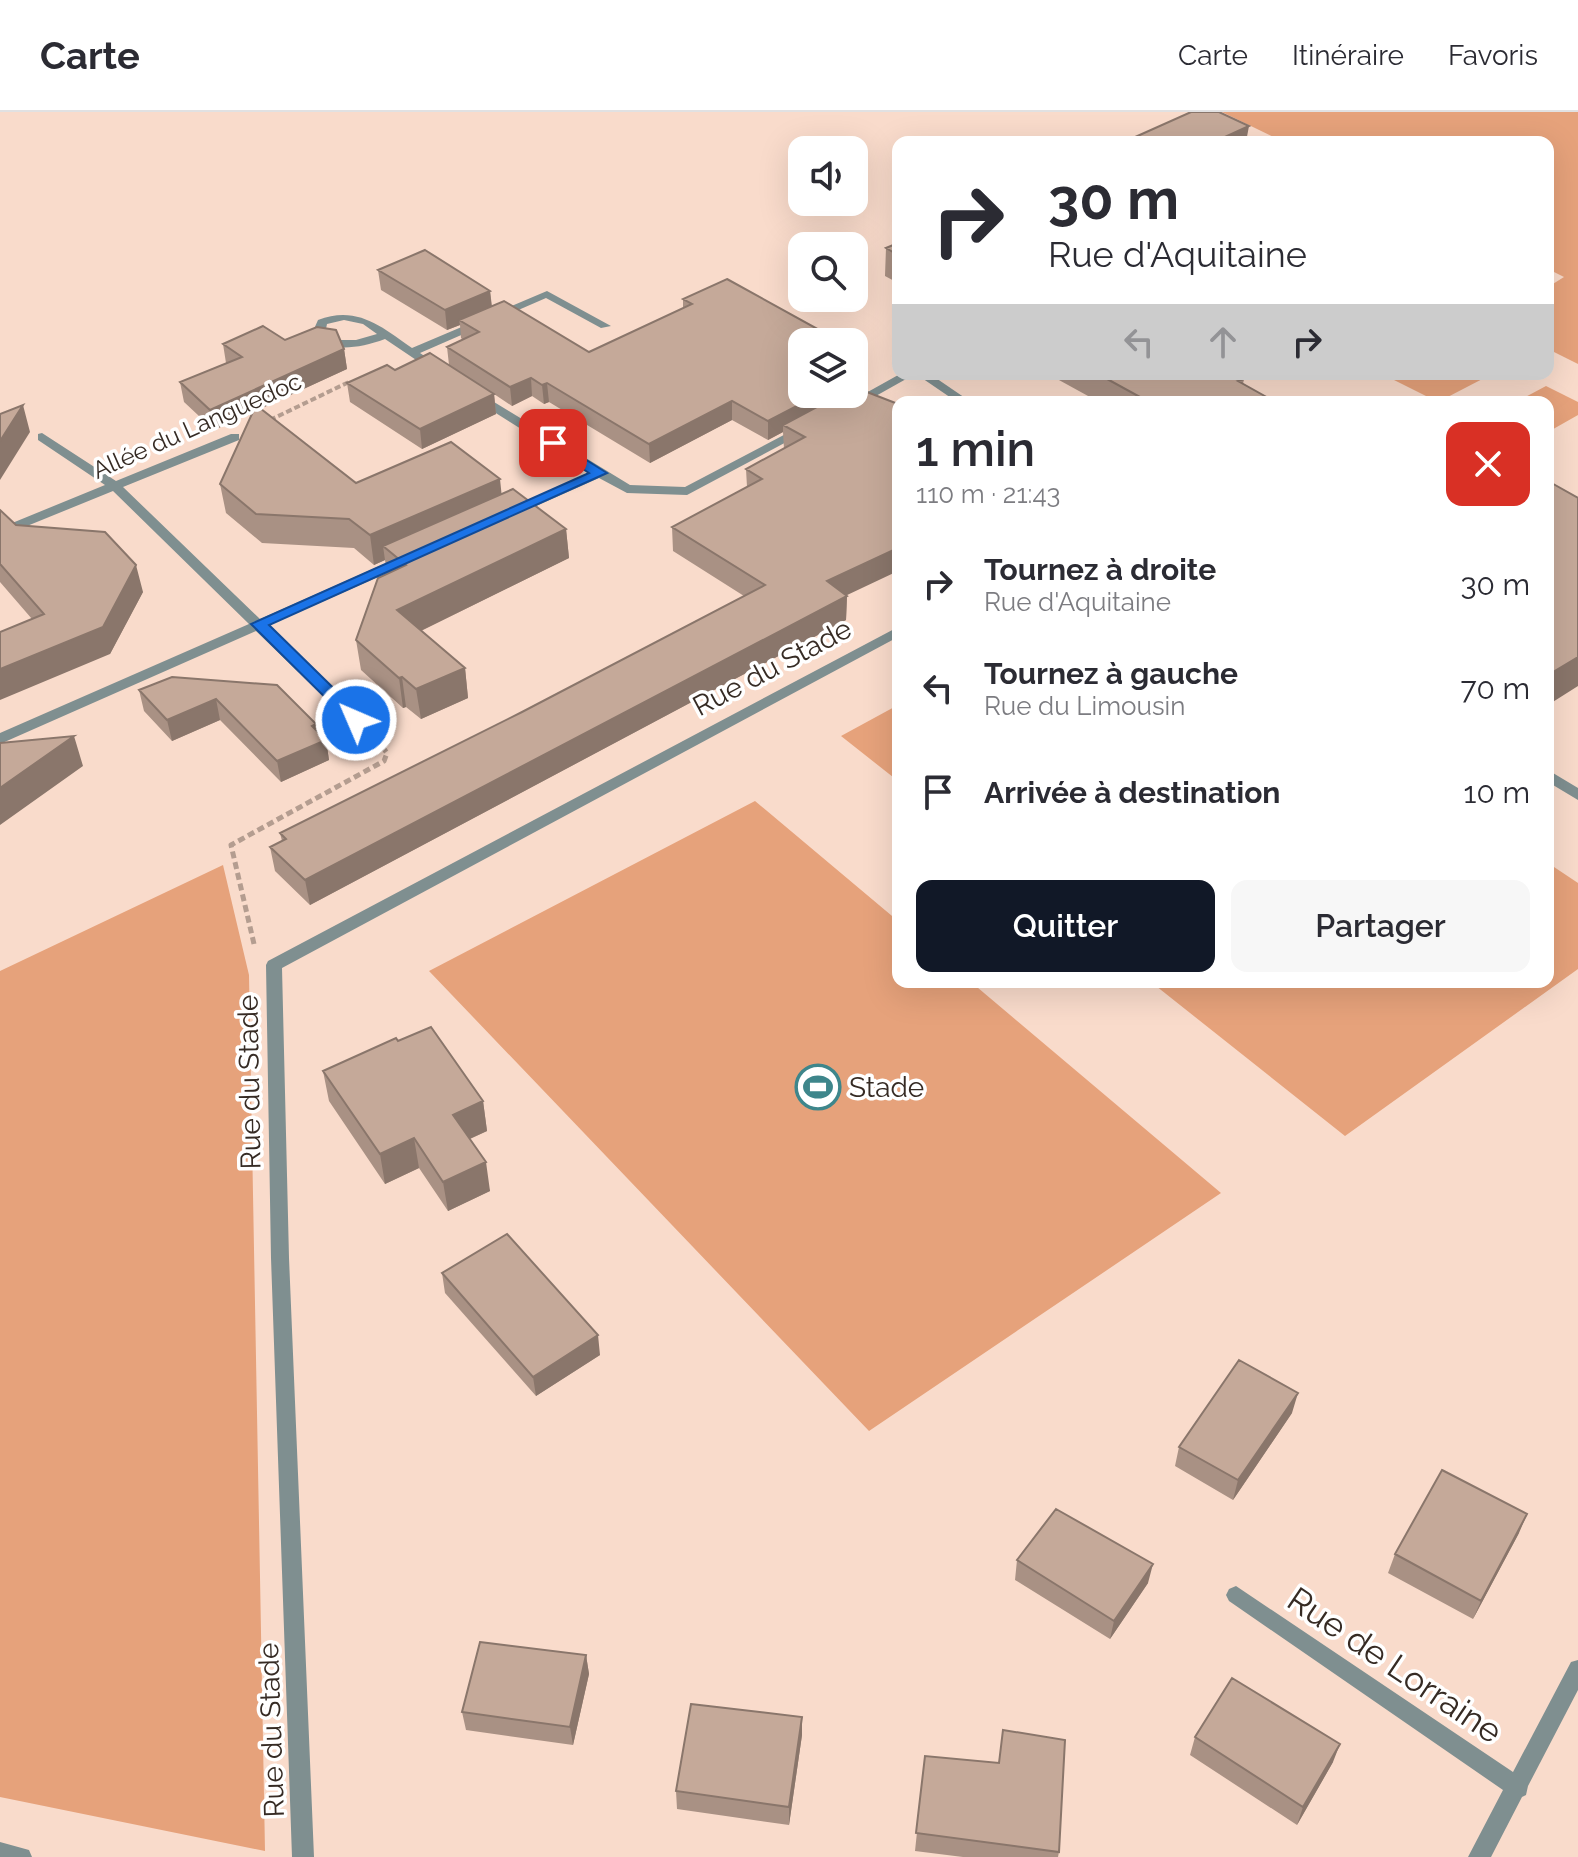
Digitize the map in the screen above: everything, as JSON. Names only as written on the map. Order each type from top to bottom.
[{"type":"street","points":[[410,353],[547,294],[605,326]]},
{"type":"street","points":[[385,335],[363,343],[336,345],[327,342],[320,329],[322,322],[332,318],[356,317],[385,335],[448,377]]},
{"type":"street","points":[[841,410],[898,380]]},
{"type":"street","points":[[931,380],[956,396]]},
{"type":"street","points":[[461,385],[627,489],[687,491],[813,424]]},
{"type":"street","points":[[42,437],[116,487],[356,720]]},
{"type":"street","name":"Allée du Languedoc","points":[[0,533],[235,437]]},
{"type":"street","points":[[501,517],[600,473]]},
{"type":"street","points":[[0,739],[415,555]]},
{"type":"street","name":"Rue du Stade","points":[[303,1857],[280,1258],[274,965],[892,634]]},
{"type":"street","points":[[1554,779],[1578,795]]},
{"type":"street","name":"Rue de Lorraine","points":[[1236,1595],[1518,1788]]},
{"type":"street","name":"Rue de Lorraine","points":[[1479,1857],[1578,1669]]},
{"type":"street","points":[[0,1853],[21,1857]]},
{"type":"path","name":"Allée du Languedoc","points":[[235,437],[356,379]]},
{"type":"path","points":[[274,965],[252,942],[231,845],[384,761],[387,753],[383,745],[356,720]]},
{"type":"shaded area","points":[[1222,112],[1578,112],[1578,364],[1554,352],[1554,283],[1564,277],[1554,272],[1554,136],[1272,136]]},
{"type":"shaded area","points":[[1394,380],[1480,380],[1450,396],[1426,396]]},
{"type":"shaded area","points":[[1546,386],[1578,402],[1578,415],[1554,429],[1554,396],[1527,396]]},
{"type":"shaded area","points":[[892,708],[892,776],[841,736]]},
{"type":"shaded area","name":"Stade","points":[[755,801],[892,916],[892,988],[978,988],[1221,1193],[869,1431],[429,971]]},
{"type":"shaded area","points":[[223,865],[249,975],[265,1851],[0,1797],[0,971]]},
{"type":"shaded area","points":[[1554,867],[1578,883],[1578,969],[1554,986]]},
{"type":"shaded area","points":[[1159,988],[1551,988],[1345,1136]]},
{"type":"building","points":[[1191,112],[1219,112],[1249,126],[1227,136],[1137,136]]},
{"type":"building","points":[[425,250],[490,291],[445,310],[378,270]]},
{"type":"building","points":[[727,279],[816,328],[788,328],[788,408],[793,408],[768,421],[732,401],[649,444],[547,383],[542,385],[531,378],[510,387],[447,347],[479,332],[459,320],[504,301],[589,352],[692,304],[683,299]]},
{"type":"building","points":[[263,326],[285,340],[317,327],[336,330],[344,349],[210,410],[180,382],[242,357],[223,344]]},
{"type":"building","points":[[430,353],[494,394],[420,429],[347,383],[387,365],[395,370]]},
{"type":"building","points":[[1109,380],[1241,380],[1238,381],[1265,396],[1138,396]]},
{"type":"building","points":[[868,392],[892,402],[892,551],[827,581],[847,596],[305,880],[270,847],[286,839],[280,833],[522,712],[765,585],[672,527],[762,479],[746,469],[805,437],[783,425],[815,408],[868,408]]},
{"type":"building","points":[[23,405],[0,441],[0,414]]},
{"type":"building","points":[[256,405],[356,483],[451,442],[500,479],[370,535],[349,519],[256,514],[220,484]]},
{"type":"building","points":[[1554,484],[1578,498],[1578,657],[1554,671]]},
{"type":"building","points":[[513,489],[566,529],[397,610],[465,668],[416,689],[356,640],[378,578],[406,565],[383,546]]},
{"type":"building","points":[[0,510],[16,525],[105,532],[136,565],[103,627],[0,669],[0,632],[44,614],[0,564]]},
{"type":"building","points":[[172,677],[277,685],[316,724],[312,726],[326,740],[277,761],[216,699],[167,720],[139,690]]},
{"type":"building","points":[[74,736],[0,788],[0,743]]},
{"type":"building","points":[[431,1027],[483,1101],[453,1115],[486,1162],[443,1182],[414,1138],[380,1154],[323,1071],[396,1038],[398,1041]]},
{"type":"building","points":[[507,1234],[598,1335],[533,1377],[442,1273]]},
{"type":"building","points":[[1239,1360],[1298,1393],[1238,1480],[1179,1447]]},
{"type":"building","points":[[1442,1470],[1527,1514],[1481,1601],[1395,1554]]},
{"type":"building","points":[[1056,1509],[1153,1564],[1114,1621],[1017,1560]]},
{"type":"building","points":[[480,1642],[586,1655],[570,1727],[462,1712]]},
{"type":"building","points":[[1232,1678],[1340,1744],[1303,1807],[1195,1737]]},
{"type":"building","points":[[691,1704],[802,1717],[789,1807],[676,1791]]},
{"type":"building","points":[[1003,1730],[1065,1740],[1059,1852],[916,1833],[925,1756],[999,1763]]},
{"type":"place","name":"Stade","points":[[818,1087]]},
{"type":"route","points":[[356,720],[259,624],[600,473],[553,443]]}]
